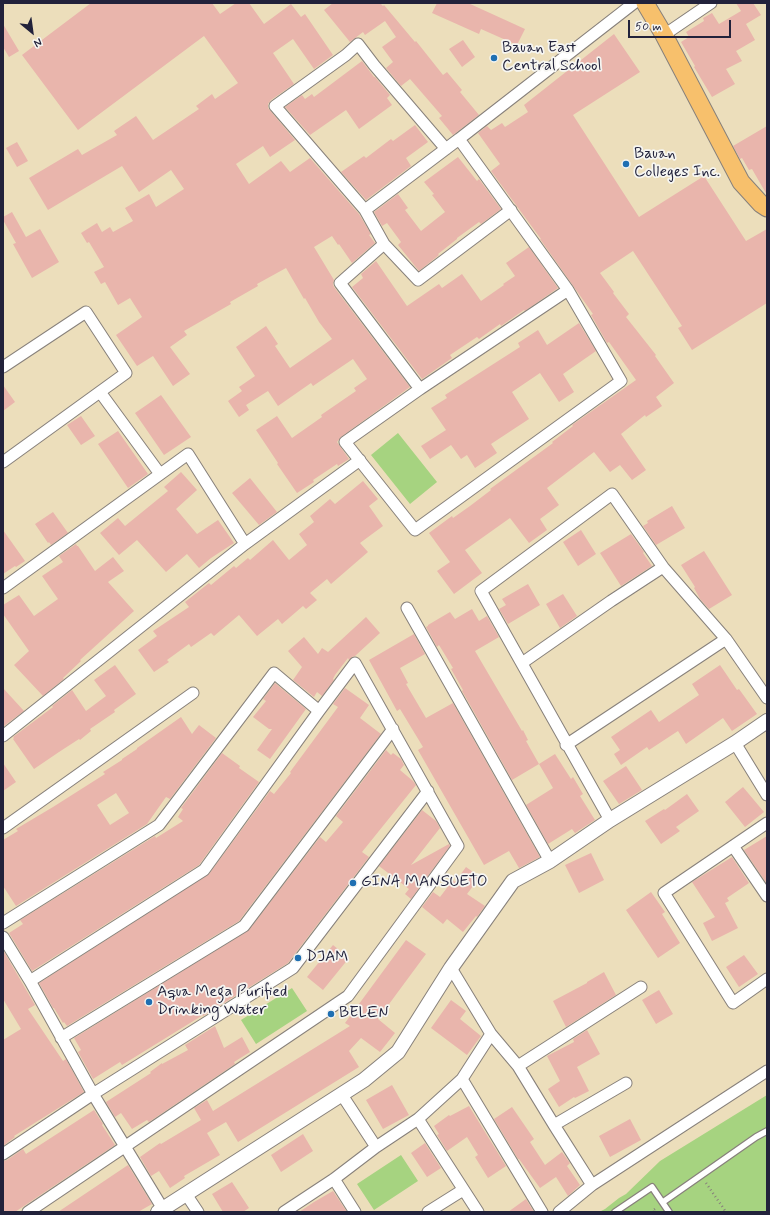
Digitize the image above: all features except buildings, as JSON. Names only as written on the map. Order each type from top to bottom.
[{"type":"main road","points":[[646,3],[741,182],[764,206]]},
{"type":"street","points":[[365,210],[634,3]]},
{"type":"street","points":[[664,35],[712,3]]},
{"type":"street","points":[[446,149],[374,65],[358,44],[346,55],[275,106],[365,210],[384,244],[418,280],[511,210]]},
{"type":"street","points":[[459,138],[568,290],[620,381],[415,530],[345,442],[420,389],[568,290]]},
{"type":"street","points":[[384,244],[340,283],[420,389]]},
{"type":"street","points":[[3,367],[86,312],[126,373],[3,462]]},
{"type":"street","points":[[100,392],[160,474]]},
{"type":"street","points":[[3,588],[188,454],[245,544]]},
{"type":"street","points":[[3,736],[245,544],[360,460]]},
{"type":"street","points":[[610,820],[566,745],[481,591],[612,494],[663,568],[726,639],[767,698]]},
{"type":"street","points":[[522,663],[611,601],[663,568]]},
{"type":"street","points":[[407,608],[550,861]]},
{"type":"street","points":[[566,745],[726,639]]},
{"type":"street","points":[[28,1212],[348,996],[458,846],[356,663],[319,711],[204,870],[30,981]]},
{"type":"street","points":[[3,923],[159,825],[274,673],[319,711]]},
{"type":"street","points":[[3,828],[193,693]]},
{"type":"street","points":[[3,937],[30,981],[93,1094],[125,1146],[160,1210],[342,1095],[364,1080],[398,1052],[451,968],[513,881],[550,861],[610,820],[735,743],[767,721]]},
{"type":"street","points":[[61,1038],[244,926],[393,729]]},
{"type":"street","points":[[735,743],[767,796]]},
{"type":"street","points":[[3,1154],[93,1094],[293,968],[428,791]]},
{"type":"street","points":[[767,823],[664,893],[733,1003],[767,979]]},
{"type":"street","points":[[733,846],[767,896]]},
{"type":"street","points":[[451,968],[491,1034],[518,1066],[592,1185]]},
{"type":"street","points":[[518,1066],[640,987]]},
{"type":"street","points":[[284,1212],[334,1179],[376,1147],[418,1119],[462,1079],[491,1034]]},
{"type":"street","points":[[559,1212],[592,1185],[767,1071]]},
{"type":"street","points":[[462,1079],[542,1212]]},
{"type":"street","points":[[554,1126],[626,1083]]},
{"type":"street","points":[[342,1095],[376,1147]]},
{"type":"street","points":[[418,1119],[478,1212]]},
{"type":"street","points":[[334,1179],[355,1212]]},
{"type":"street","points":[[428,1212],[463,1190]]},
{"type":"street","points":[[186,1194],[198,1212]]},
{"type":"lane","points":[[663,1202],[756,1137],[767,1131]]},
{"type":"lane","points":[[615,1212],[652,1187],[669,1212]]},
{"type":"path","points":[[701,1176],[726,1212]]},
{"type":"green space","points":[[398,433],[437,482],[410,504],[371,455]]},
{"type":"green space","points":[[292,988],[307,1011],[256,1044],[241,1020]]},
{"type":"green space","points":[[767,1095],[767,1212],[599,1212],[626,1194],[660,1161]]},
{"type":"green space","points":[[401,1155],[418,1181],[374,1210],[357,1184]]},
{"type":"place","name":"Bauan East Central School","points":[[494,58]]},
{"type":"place","name":"Bauan Colleges Inc.","points":[[626,164]]},
{"type":"place","name":"GINA MANSUETO","points":[[353,883]]},
{"type":"place","name":"DJAM","points":[[298,958]]},
{"type":"place","name":"Aqua Mega Purified Drinking Water","points":[[149,1002]]},
{"type":"place","name":"BELEN","points":[[331,1014]]}]
